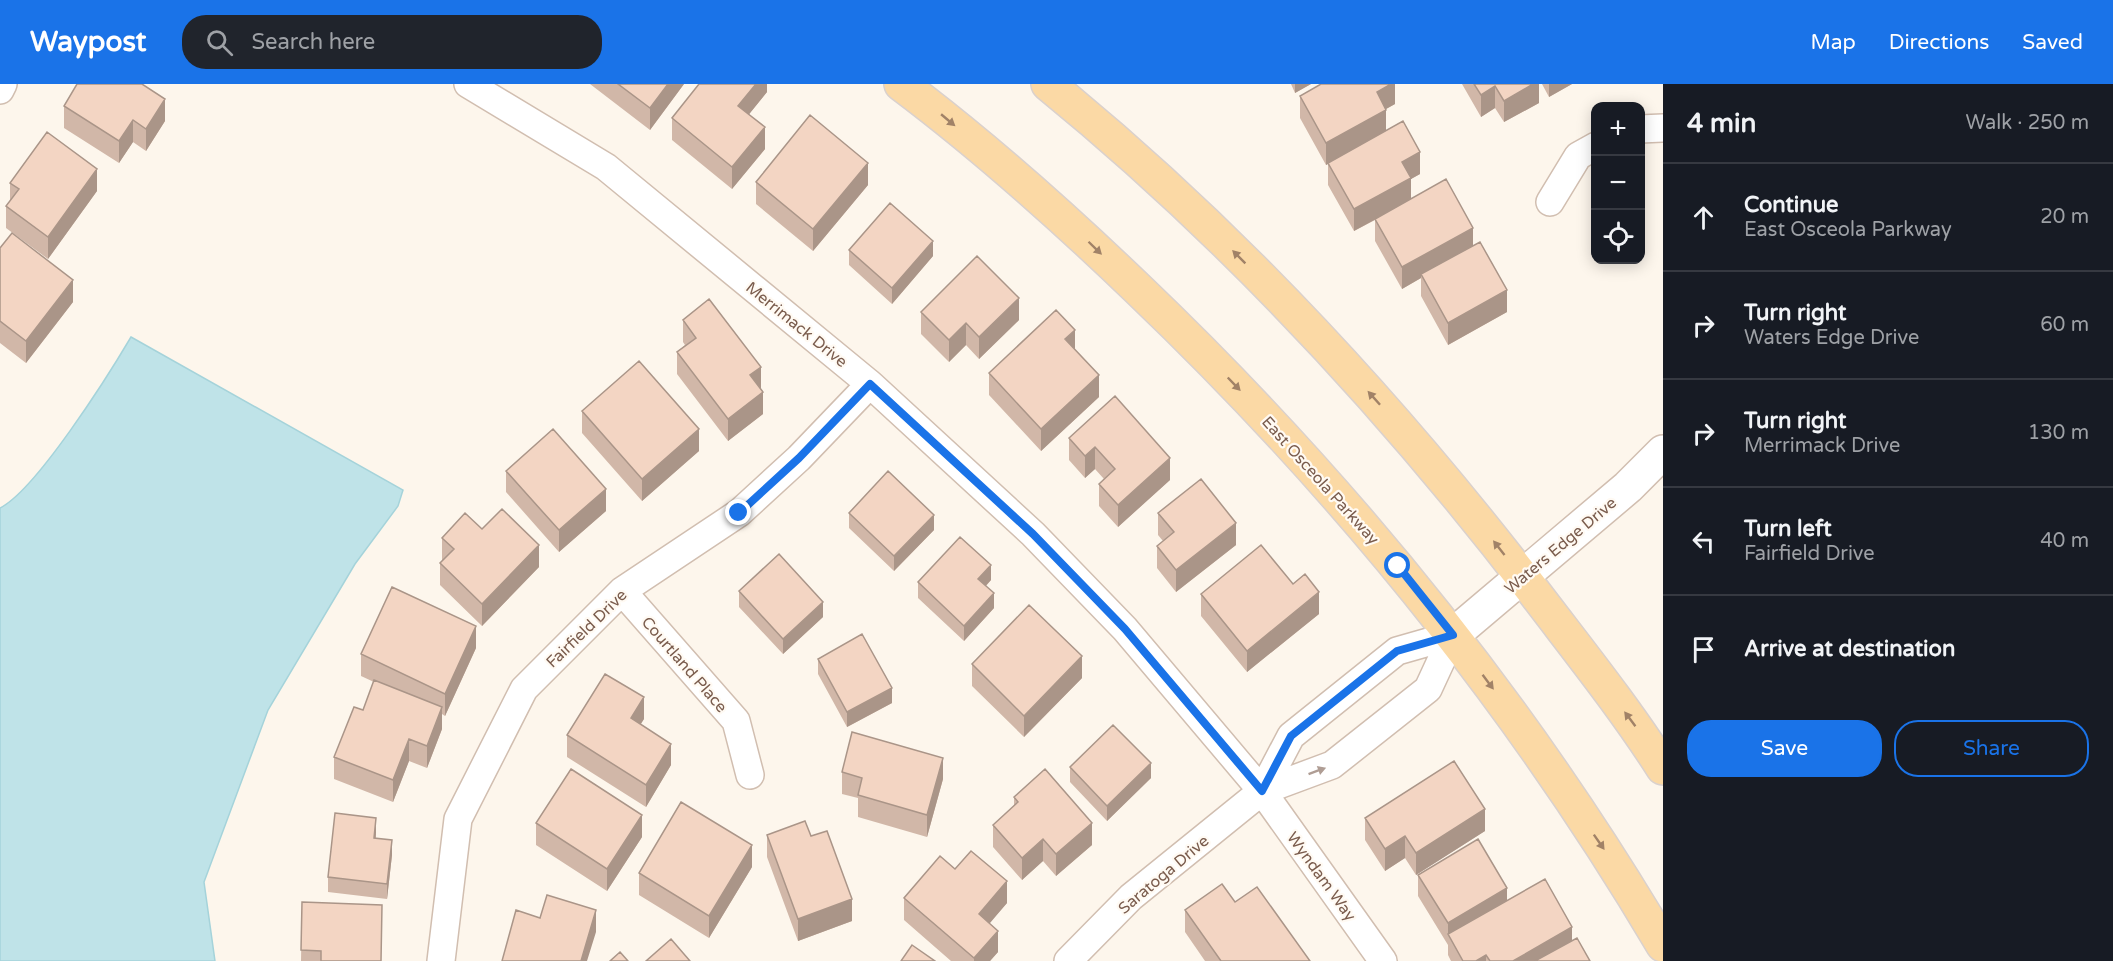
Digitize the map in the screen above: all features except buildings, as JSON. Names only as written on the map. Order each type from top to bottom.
[{"type":"main road","name":"East Osceola Parkway","points":[[902,84],[944,116],[1073,226],[1191,340],[1288,440],[1398,566],[1509,710],[1618,870],[1663,945]]},
{"type":"main road","points":[[1048,84],[1092,120],[1197,215],[1292,309],[1374,398],[1469,509],[1523,578],[1640,732],[1663,768]]},
{"type":"street","points":[[0,90],[3,84]]},
{"type":"street","name":"Merrimack Drive","points":[[468,84],[606,167],[870,384],[1033,534],[1125,629],[1262,791]]},
{"type":"street","points":[[1645,129],[1663,128]]},
{"type":"street","points":[[1550,202],[1578,156],[1591,149]]},
{"type":"street","name":"Fairfield Drive","points":[[441,961],[458,819],[524,689],[622,591],[739,513],[799,458],[870,384]]},
{"type":"street","name":"Waters Edge Drive","points":[[1262,791],[1291,736],[1397,651],[1453,635],[1628,487],[1663,452]]},
{"type":"street","name":"Courtland Place","points":[[622,591],[736,721],[750,776]]},
{"type":"street","name":"Waters Edge Drive","points":[[1262,791],[1332,765],[1428,689],[1453,635]]},
{"type":"street","name":"Saratoga Drive","points":[[1068,961],[1131,897],[1262,791]]},
{"type":"street","name":"Wyndam Way","points":[[1262,791],[1383,961]]},
{"type":"water","points":[[131,337],[403,490],[398,506],[355,564],[268,710],[204,882],[215,961],[0,961],[0,508],[15,497],[51,456],[106,378]]},
{"type":"route","points":[[739,513],[799,458],[870,384],[1033,534],[1125,629],[1262,791],[1291,736],[1397,651],[1453,635],[1398,566]]}]
